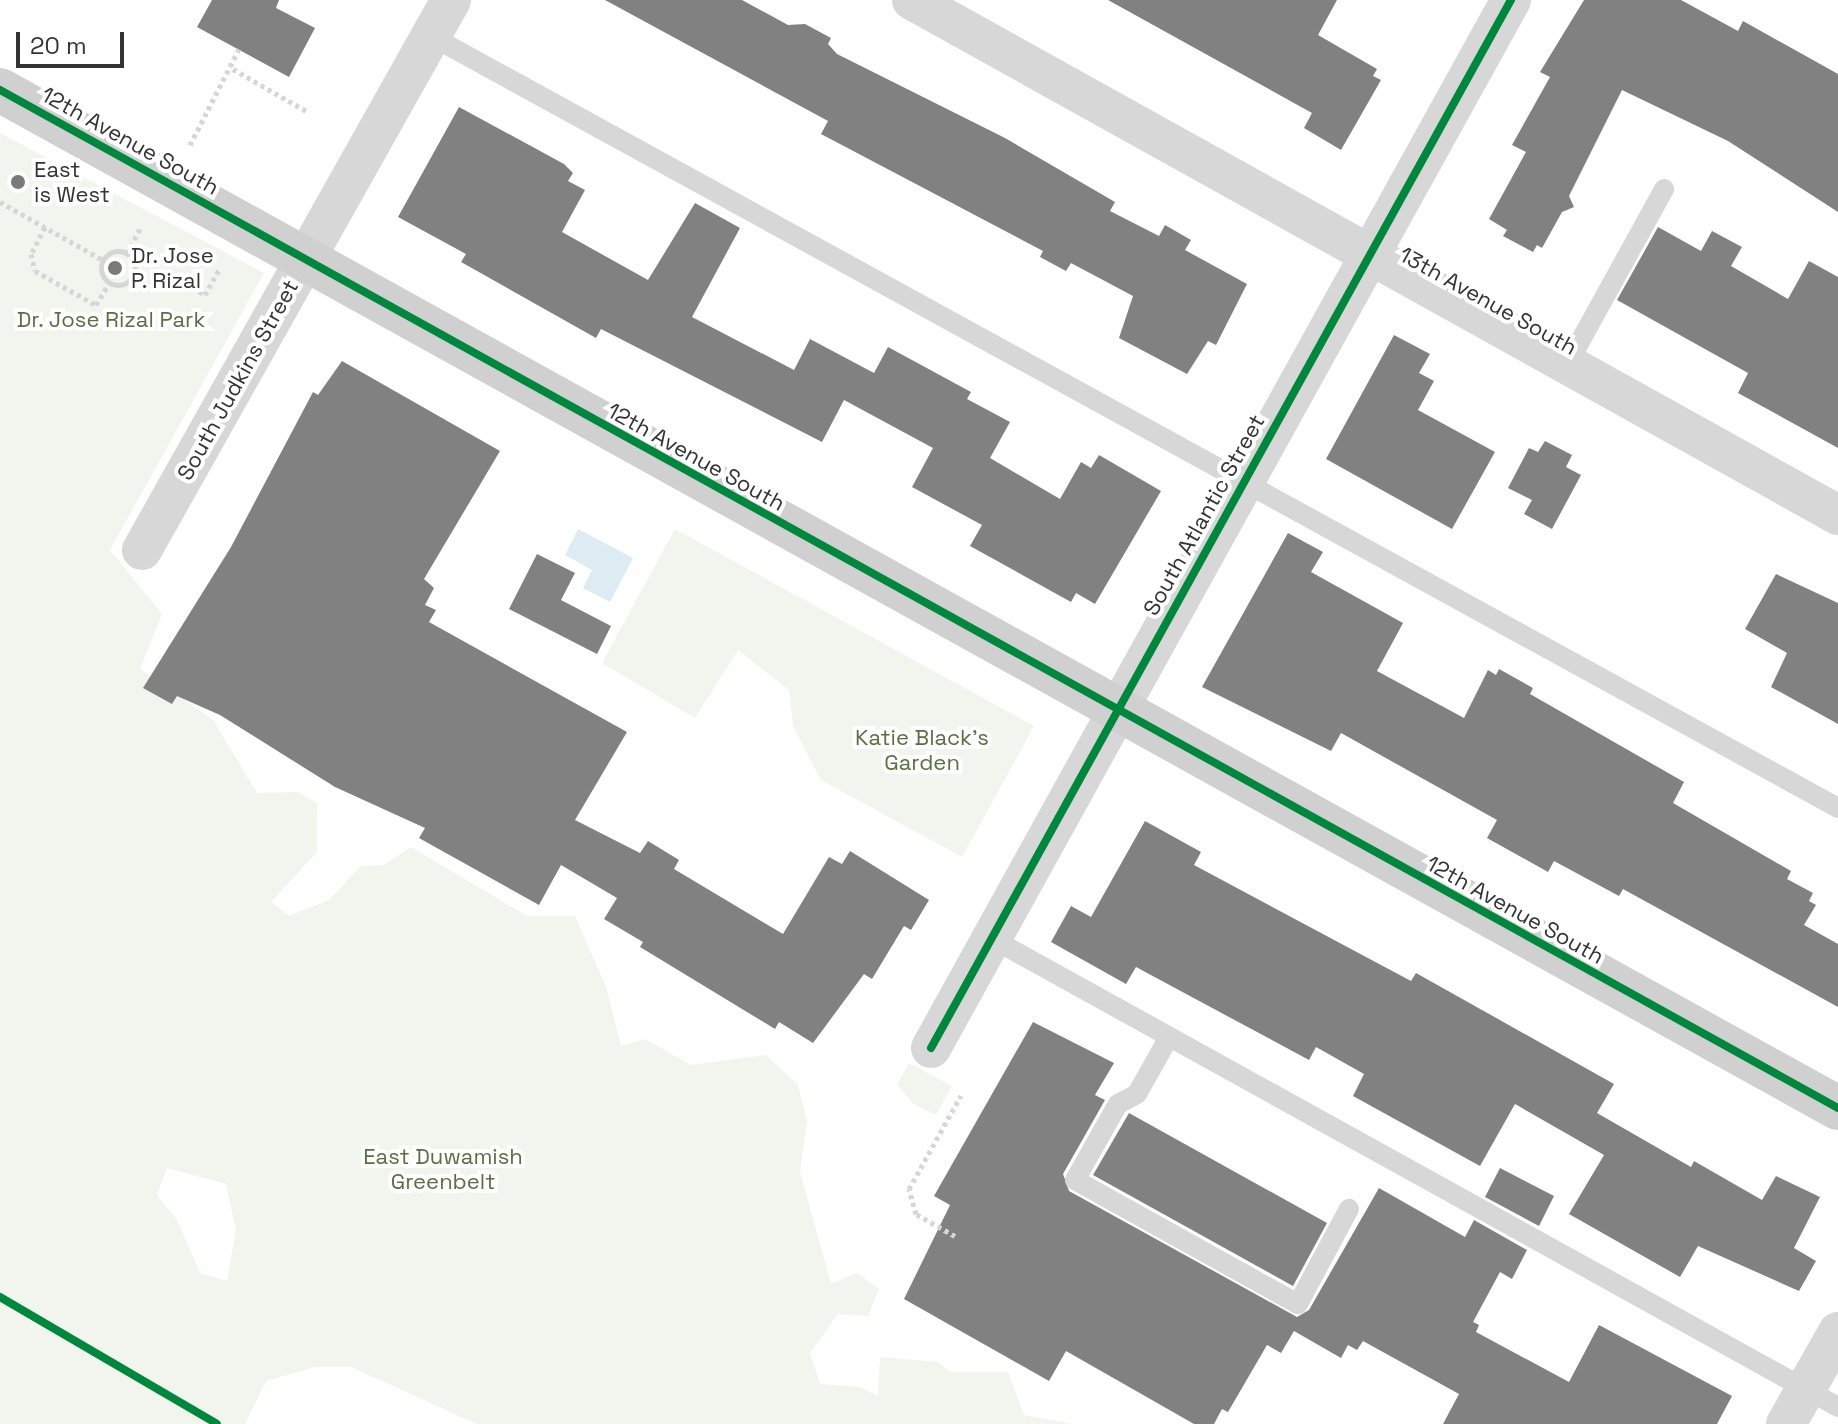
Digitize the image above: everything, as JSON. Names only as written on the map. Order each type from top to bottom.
[{"type":"street","name":"South Judkins Street","points":[[142,550],[451,0]]},
{"type":"street","name":"13th Avenue South","points":[[912,0],[1838,515]]},
{"type":"street","name":"South Atlantic Street","points":[[931,1048],[1241,482],[1511,0]]},
{"type":"street","name":"12th Avenue South","points":[[0,90],[1115,713],[1838,1108]]},
{"type":"street","points":[[1786,1424],[1822,1398],[1838,1332]]},
{"type":"lane","points":[[431,36],[1838,808]]},
{"type":"lane","points":[[1567,365],[1664,189]]},
{"type":"lane","points":[[991,938],[1822,1398]]},
{"type":"lane","points":[[1169,1037],[1137,1094],[1118,1104],[1075,1180],[1298,1304],[1349,1209]]},
{"type":"path","points":[[190,145],[233,69],[239,49]]},
{"type":"path","points":[[233,69],[308,112]]},
{"type":"path","points":[[0,202],[103,260],[127,254],[141,227]]},
{"type":"path","points":[[45,227],[31,254],[35,271],[96,305],[110,282]]},
{"type":"path","points":[[103,260],[102,273],[110,282],[123,284],[133,276],[134,263],[127,254]]},
{"type":"path","points":[[133,276],[154,288],[171,276],[205,295],[219,270]]},
{"type":"path","points":[[955,1236],[916,1214],[909,1189],[961,1095]]},
{"type":"green space","name":"East Duwamish Greenbelt","points":[[0,133],[264,273],[110,550],[162,614],[140,669],[213,720],[257,793],[298,792],[317,803],[317,852],[271,902],[289,916],[329,900],[361,866],[384,865],[411,847],[527,916],[575,916],[606,987],[621,1046],[645,1039],[691,1065],[766,1055],[798,1085],[807,1121],[800,1172],[831,1284],[857,1273],[879,1289],[868,1316],[838,1314],[810,1353],[820,1384],[860,1387],[878,1396],[880,1357],[938,1362],[950,1372],[1008,1372],[1024,1415],[1072,1424],[477,1424],[351,1367],[315,1367],[266,1381],[245,1424],[0,1424]],"holes":[[[167,1168],[226,1184],[236,1230],[227,1281],[200,1273],[177,1220],[157,1195]]]},
{"type":"green space","name":"Katie Black's Garden","points":[[675,529],[1034,726],[962,857],[821,780],[793,726],[789,690],[738,650],[695,718],[602,663]]},
{"type":"green space","points":[[909,1063],[952,1086],[936,1115],[915,1105],[897,1085]]},
{"type":"shaded area","points":[[578,529],[633,558],[610,602],[583,588],[592,570],[565,555]]},
{"type":"building","points":[[212,0],[279,0],[276,8],[315,28],[289,77],[197,27]]},
{"type":"building","points":[[605,0],[742,0],[788,25],[805,24],[831,38],[828,44],[837,54],[1005,138],[1115,202],[1110,211],[1159,236],[1165,225],[1191,240],[1185,250],[1247,284],[1216,345],[1208,341],[1187,374],[1119,338],[1133,296],[1071,263],[1066,271],[1040,257],[1043,251],[821,134],[828,121]]},
{"type":"building","points":[[1108,0],[1337,0],[1318,35],[1377,69],[1373,76],[1381,80],[1341,150],[1304,128],[1312,113]]},
{"type":"building","points":[[1584,0],[1681,0],[1738,31],[1743,21],[1838,74],[1838,212],[1728,141],[1622,90],[1569,196],[1574,207],[1562,212],[1542,248],[1537,245],[1533,252],[1503,236],[1507,230],[1489,219],[1526,152],[1512,145],[1550,77],[1540,72]]},
{"type":"building","points":[[459,107],[564,164],[573,173],[568,181],[585,190],[562,232],[648,280],[695,203],[740,228],[692,317],[794,370],[810,339],[874,373],[888,347],[971,392],[967,399],[1010,422],[990,458],[1060,499],[1081,462],[1091,468],[1099,455],[1161,491],[1095,604],[1076,593],[1071,602],[970,546],[982,525],[912,487],[933,448],[844,400],[822,442],[601,329],[596,338],[461,262],[466,254],[398,217]]},
{"type":"building","points":[[1658,227],[1701,251],[1712,231],[1742,247],[1731,266],[1788,299],[1809,261],[1838,277],[1838,448],[1738,393],[1748,373],[1617,300]]},
{"type":"building","points":[[1394,335],[1430,354],[1419,373],[1434,381],[1418,410],[1495,452],[1452,529],[1326,459]]},
{"type":"building","points":[[342,361],[500,451],[424,579],[434,588],[425,605],[436,610],[429,622],[627,732],[575,820],[640,853],[648,841],[679,860],[674,869],[783,934],[829,857],[842,864],[850,851],[929,900],[911,930],[904,926],[872,979],[864,974],[813,1043],[779,1022],[775,1029],[640,947],[643,942],[604,919],[617,898],[561,865],[539,905],[419,838],[425,828],[335,787],[220,715],[177,696],[172,704],[143,688],[231,547],[313,392],[318,395]]},
{"type":"building","points":[[1545,441],[1572,455],[1566,467],[1581,475],[1552,529],[1524,514],[1532,500],[1508,488],[1529,448],[1538,452]]},
{"type":"building","points":[[1288,533],[1323,552],[1311,572],[1403,623],[1377,671],[1464,718],[1488,670],[1496,675],[1499,669],[1533,688],[1530,694],[1684,782],[1673,803],[1791,871],[1787,879],[1813,893],[1809,901],[1816,905],[1804,925],[1838,944],[1838,1007],[1623,889],[1619,896],[1554,861],[1548,872],[1487,838],[1497,820],[1341,733],[1331,751],[1202,687]]},
{"type":"building","points":[[537,554],[575,573],[561,600],[611,626],[597,654],[509,609]]},
{"type":"building","points":[[1776,574],[1838,603],[1838,724],[1771,687],[1787,653],[1745,629]]},
{"type":"building","points":[[1145,821],[1201,852],[1194,865],[1411,981],[1416,973],[1614,1084],[1597,1113],[1691,1167],[1694,1161],[1762,1200],[1776,1176],[1820,1197],[1794,1248],[1816,1261],[1799,1291],[1698,1246],[1680,1277],[1569,1214],[1604,1155],[1515,1104],[1480,1166],[1353,1096],[1364,1074],[1316,1047],[1309,1060],[1136,967],[1126,984],[1051,942],[1071,906],[1091,917]]},
{"type":"building","points":[[1033,1022],[1114,1063],[1095,1095],[1105,1100],[1063,1174],[1069,1191],[1297,1317],[1309,1310],[1379,1188],[1465,1237],[1474,1220],[1527,1250],[1512,1279],[1500,1272],[1473,1322],[1479,1325],[1476,1332],[1569,1382],[1599,1325],[1732,1396],[1717,1424],[1443,1424],[1459,1394],[1363,1341],[1357,1350],[1348,1345],[1341,1358],[1294,1331],[1281,1353],[1267,1345],[1228,1412],[1222,1409],[1214,1424],[1194,1424],[1066,1351],[1049,1381],[904,1299],[950,1205],[934,1196]]},
{"type":"building","points":[[1129,1113],[1327,1223],[1293,1286],[1093,1175]]},
{"type":"building","points":[[1500,1168],[1554,1196],[1539,1226],[1485,1197]]},
{"type":"cycle path","points":[[931,1048],[1511,0]]},
{"type":"cycle path","points":[[0,90],[1838,1108]]},
{"type":"cycle path","points":[[0,1297],[217,1424]]},
{"type":"place","name":"East is West","points":[[18,182]]},
{"type":"place","name":"Dr. Jose P. Rizal","points":[[115,268]]},
{"type":"park label","name":"Dr. Jose Rizal Park","points":[[111,320]]}]
